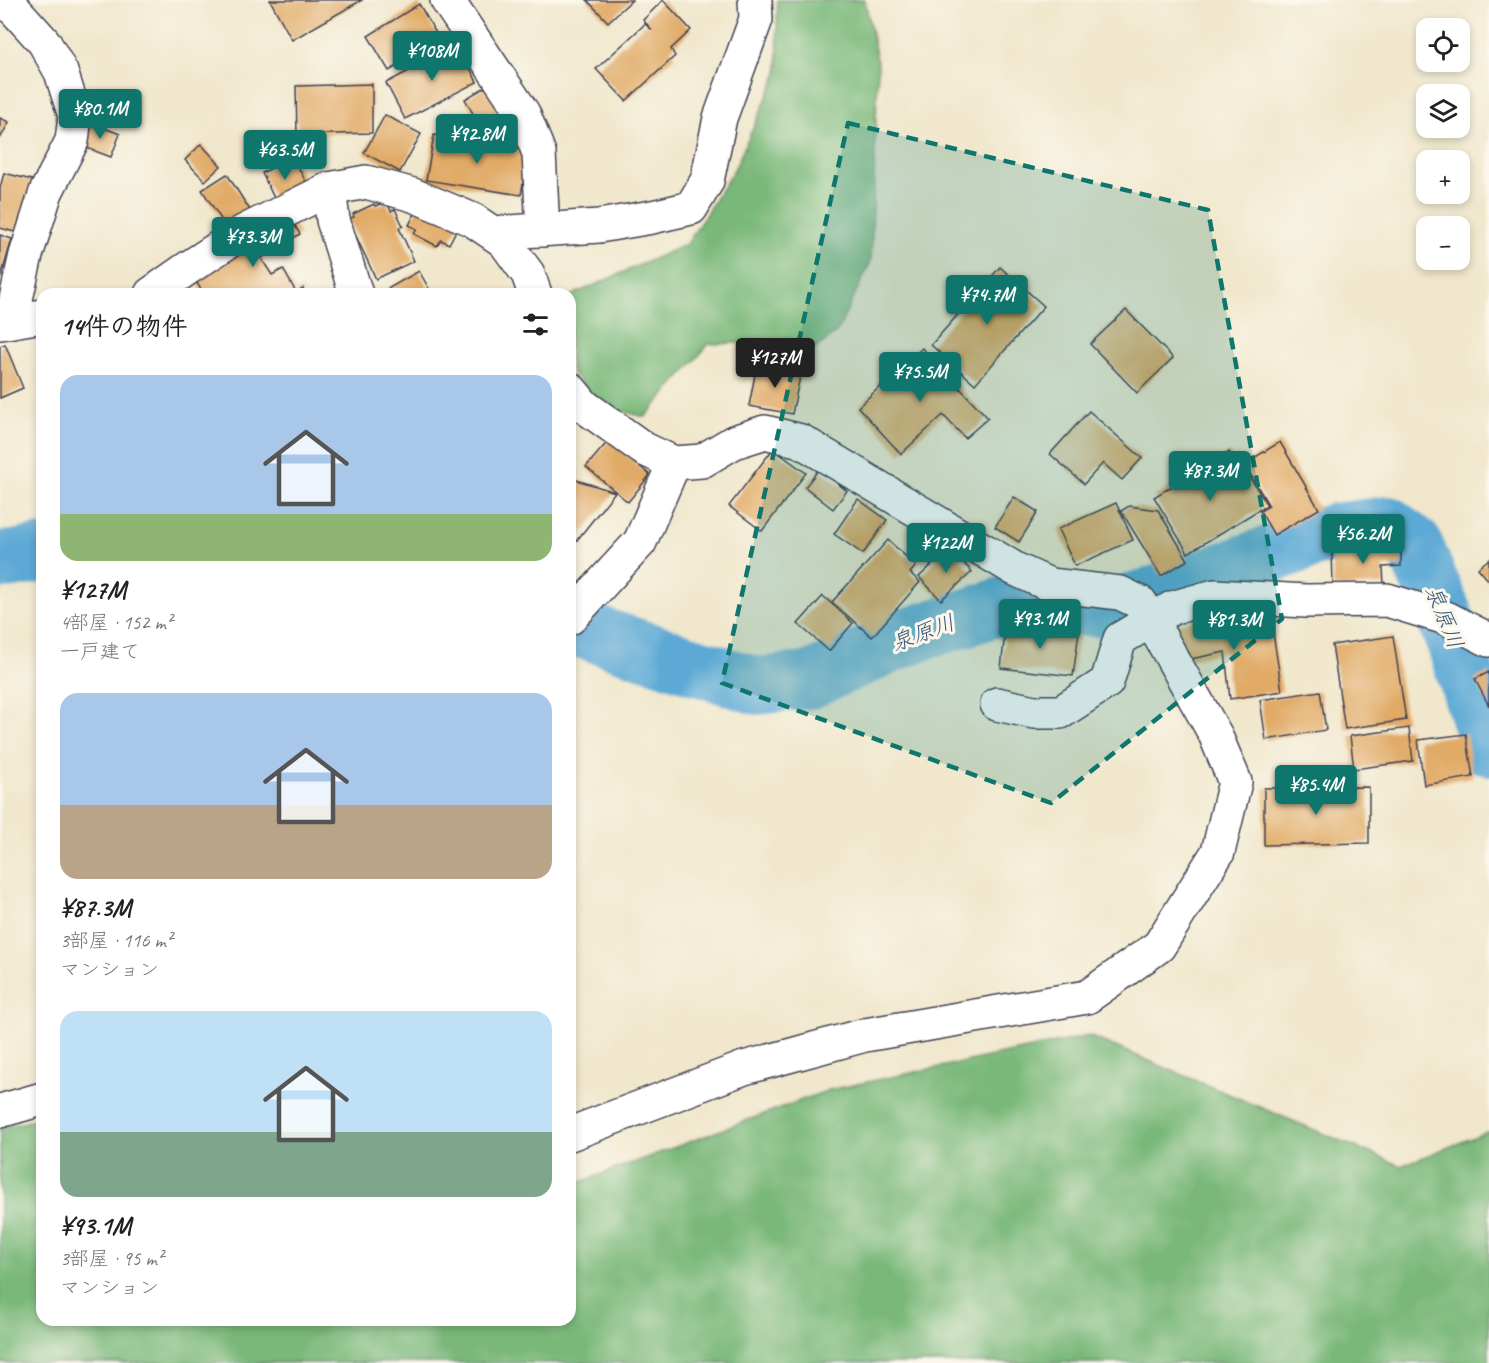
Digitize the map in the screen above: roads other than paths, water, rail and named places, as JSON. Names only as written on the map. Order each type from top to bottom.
[{"type":"street","points":[[6,0],[44,42],[50,52],[61,72],[75,116],[72,141],[46,192],[26,255],[18,320]]},
{"type":"street","points":[[447,0],[523,113],[539,153],[543,230]]},
{"type":"street","points":[[493,234],[599,226],[692,208],[706,181],[720,118],[756,19],[755,0]]},
{"type":"street","points":[[160,288],[243,232],[328,189],[366,182],[423,200],[473,220],[504,241],[528,274],[533,288]]},
{"type":"street","points":[[328,189],[333,220],[354,288]]},
{"type":"street","points":[[576,396],[584,406],[635,443],[674,463],[702,461],[734,442],[765,432],[801,441],[1015,569],[1050,585],[1120,592],[1141,603],[1215,734],[1235,782],[1218,852],[1159,946],[1087,997],[865,1035],[744,1068],[576,1132]]},
{"type":"street","points":[[576,611],[640,542],[674,463]]},
{"type":"street","points":[[997,704],[1035,712],[1061,712],[1107,682],[1120,639],[1172,608],[1215,596],[1306,601],[1387,600],[1446,618],[1489,640]]},
{"type":"street","points":[[0,1112],[36,1101]]},
{"type":"waterway","name":"泉原川","points":[[576,628],[757,686],[810,680],[912,635],[1011,603],[1114,609],[1334,532],[1388,525],[1414,545],[1455,642],[1489,747]]},
{"type":"waterway","name":"泉原川","points":[[0,560],[36,554]]}]
